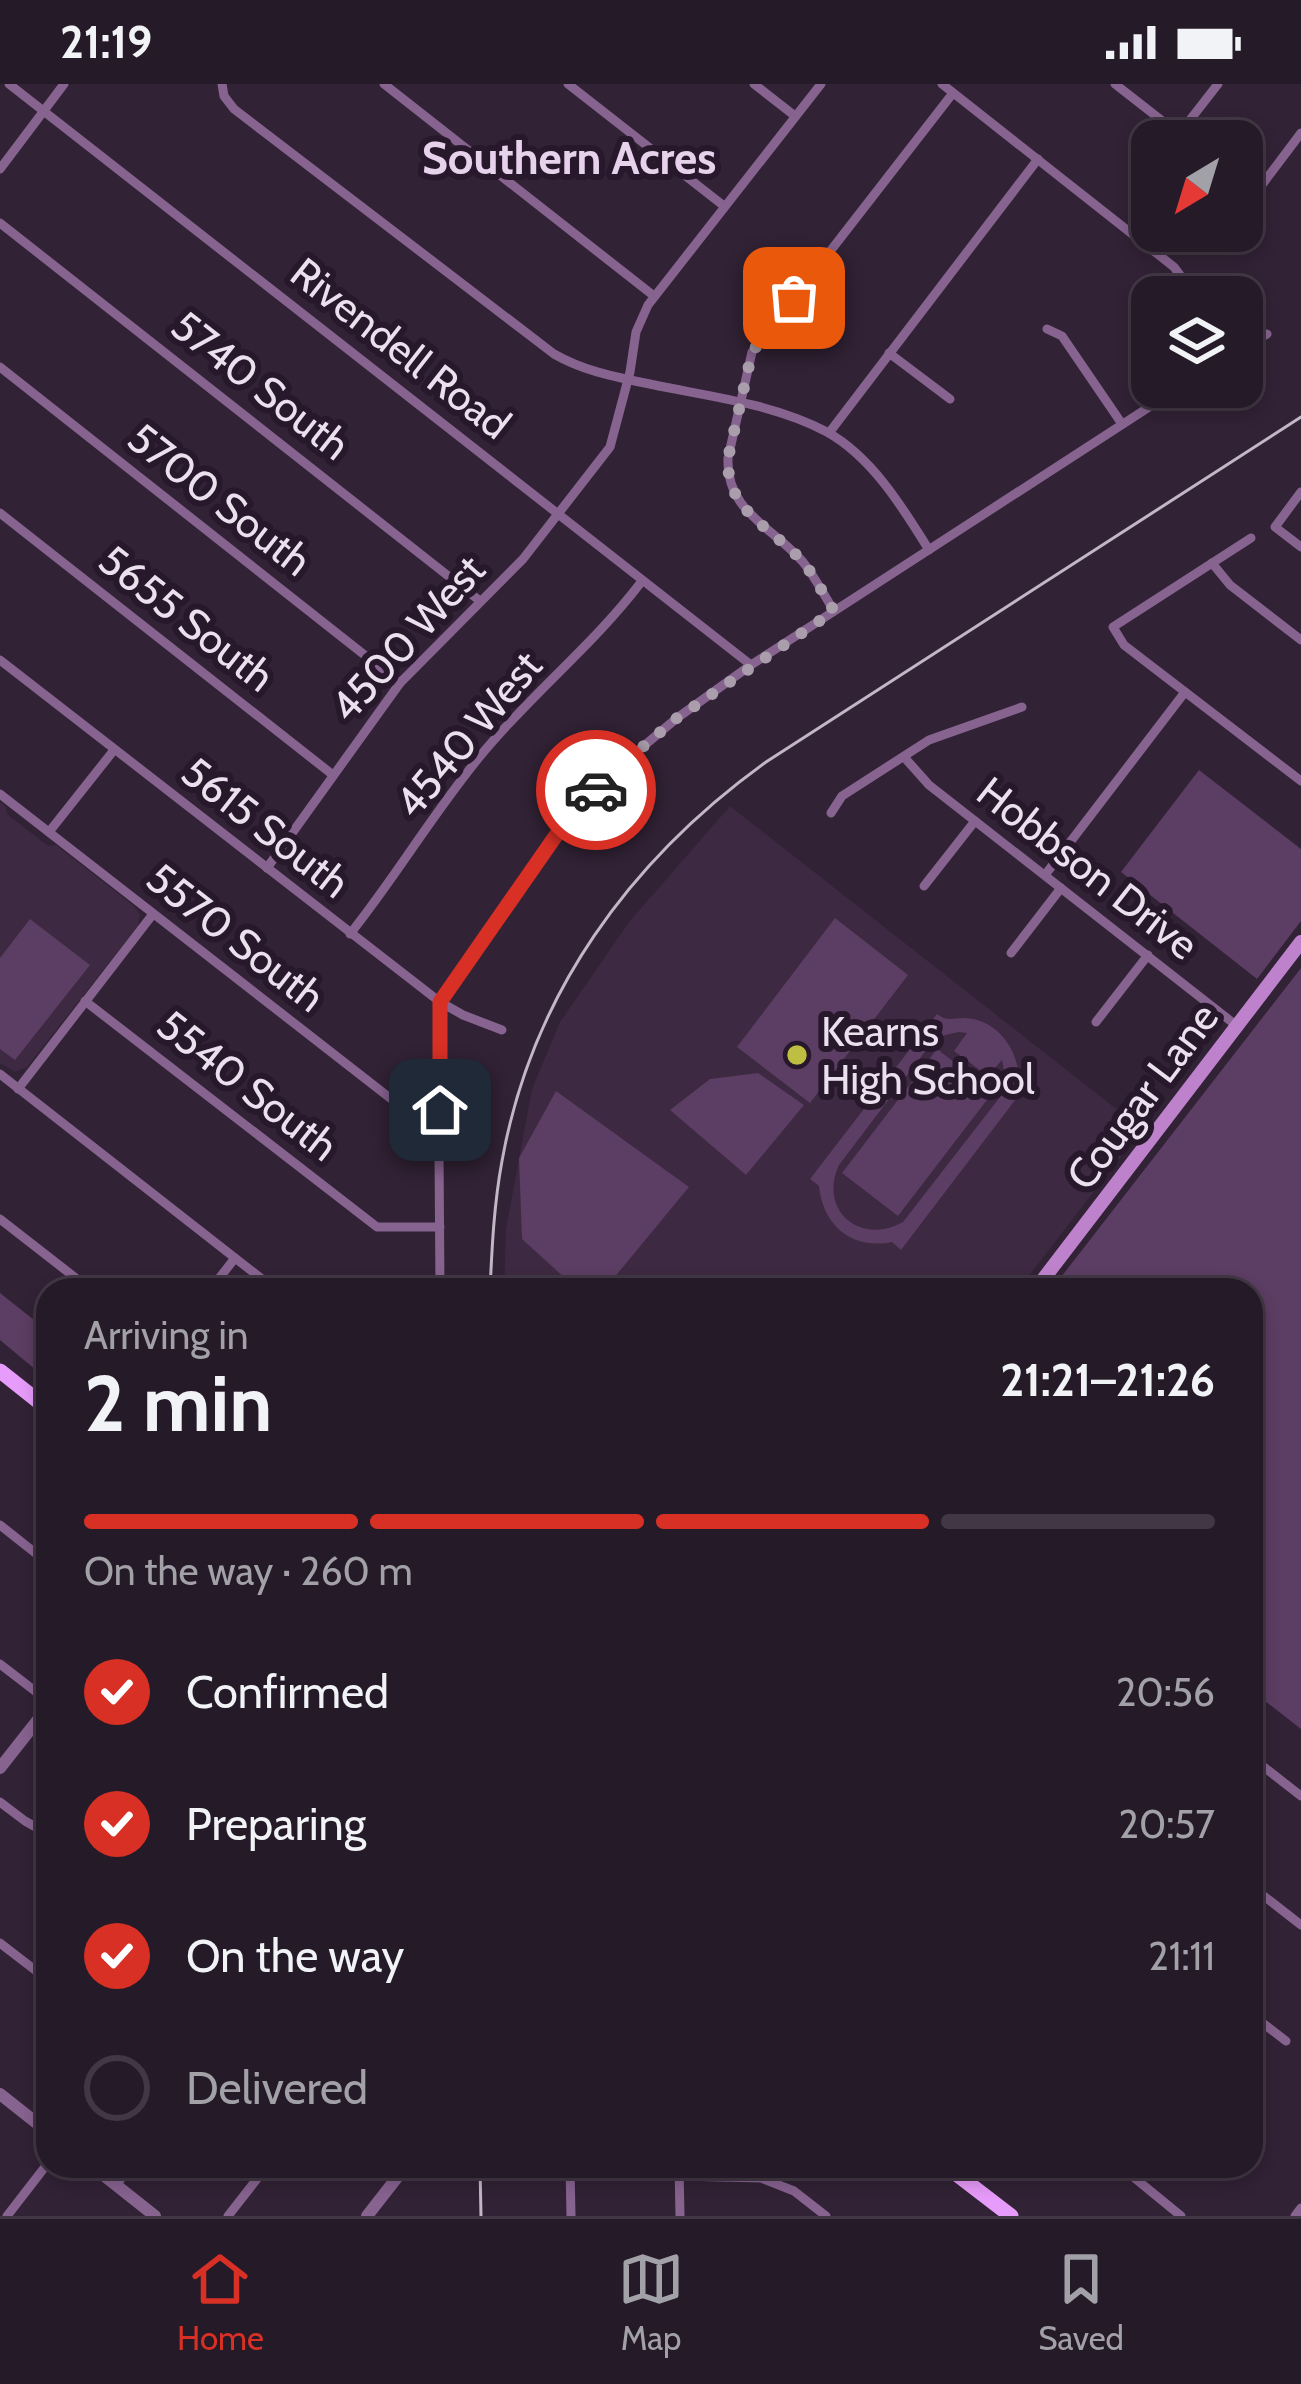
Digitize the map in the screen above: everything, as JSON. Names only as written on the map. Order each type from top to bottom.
[{"type":"main road","name":"Cougar Lane","points":[[1044,1278],[1301,942]]},
{"type":"main road","points":[[0,1371],[36,1400]]},
{"type":"main road","points":[[962,2178],[1011,2216]]},
{"type":"street","name":"Rivendell Road","points":[[9,84],[751,665]]},
{"type":"street","points":[[0,170],[64,84]]},
{"type":"street","points":[[384,84],[654,296]]},
{"type":"street","points":[[568,84],[724,206]]},
{"type":"street","points":[[754,84],[795,116]]},
{"type":"street","name":"4500 West","points":[[267,868],[400,683],[523,560],[610,447],[637,332],[654,296],[820,84]]},
{"type":"street","points":[[942,84],[1181,276]]},
{"type":"street","points":[[1115,84],[1161,120]]},
{"type":"street","points":[[1195,120],[1218,84]]},
{"type":"street","points":[[222,86],[233,109],[575,367],[742,403],[829,433],[880,479],[929,550]]},
{"type":"street","points":[[834,611],[803,563],[740,505],[734,493],[728,458],[752,352],[953,93]]},
{"type":"street","points":[[1263,184],[1301,134]]},
{"type":"street","points":[[829,433],[1038,159]]},
{"type":"street","name":"5740 South","points":[[0,223],[480,601]]},
{"type":"street","points":[[1047,329],[1062,335],[1122,424]]},
{"type":"street","points":[[1263,336],[1267,334]]},
{"type":"street","points":[[889,353],[950,399]]},
{"type":"street","name":"5700 South","points":[[0,367],[400,683]]},
{"type":"street","points":[[440,1278],[440,1002],[557,834],[608,776],[677,718],[1147,408]]},
{"type":"street","points":[[1301,492],[1275,527],[1301,548]]},
{"type":"street","name":"5655 South","points":[[0,513],[333,775]]},
{"type":"street","points":[[1251,538],[1113,627],[1124,645],[1301,781]]},
{"type":"street","points":[[1212,563],[1224,580],[1301,640]]},
{"type":"street","name":"4540 West","points":[[350,934],[470,769],[509,722],[605,628],[642,581]]},
{"type":"street","name":"5615 South","points":[[0,660],[440,1002],[502,1030]]},
{"type":"street","points":[[1045,875],[1185,692]]},
{"type":"street","points":[[831,813],[842,796],[940,735],[1022,707]]},
{"type":"street","points":[[49,832],[114,750]]},
{"type":"street","name":"Hobbson Drive","points":[[904,757],[917,775],[1237,1026]]},
{"type":"street","name":"5570 South","points":[[0,794],[399,1106],[423,1112],[440,1110]]},
{"type":"street","points":[[924,886],[975,821]]},
{"type":"street","points":[[1011,953],[1061,888]]},
{"type":"street","points":[[18,1088],[153,914]]},
{"type":"street","points":[[1096,1022],[1148,956]]},
{"type":"street","name":"5540 South","points":[[86,1001],[377,1227],[440,1227]]},
{"type":"street","points":[[0,1074],[261,1278]]},
{"type":"street","points":[[0,1219],[76,1278]]},
{"type":"street","points":[[219,1278],[235,1258]]},
{"type":"street","points":[[0,1525],[36,1554]]},
{"type":"street","points":[[0,1664],[36,1694]]},
{"type":"street","points":[[0,1768],[36,1720]]},
{"type":"street","points":[[1263,1766],[1301,1796]]},
{"type":"street","points":[[0,1802],[36,1826]]},
{"type":"street","points":[[1263,1895],[1301,1925]]},
{"type":"street","points":[[0,1943],[36,1971]]},
{"type":"street","points":[[1263,2023],[1286,2041]]},
{"type":"street","points":[[0,2094],[36,2122]]},
{"type":"street","points":[[7,2216],[36,2178]]},
{"type":"street","points":[[107,2178],[155,2216]]},
{"type":"street","points":[[116,2185],[122,2178]]},
{"type":"street","points":[[228,2216],[258,2178]]},
{"type":"street","points":[[367,2216],[397,2178]]},
{"type":"street","points":[[571,2178],[571,2216]]},
{"type":"street","points":[[680,2178],[680,2216]]},
{"type":"street","points":[[761,2178],[794,2191],[826,2216]]},
{"type":"street","points":[[1135,2178],[1181,2216]]},
{"type":"street","points":[[1295,2216],[1301,2208]]},
{"type":"shaded area","points":[[1199,770],[1301,849],[1301,921],[1257,979],[1121,872]]},
{"type":"shaded area","points":[[0,802],[7,814],[48,846],[56,845],[140,915],[138,926],[27,1067],[15,1072],[0,1063]]},
{"type":"shaded area","name":"Kearns High School","points":[[730,806],[1142,1129],[1027,1278],[504,1278],[506,1229],[532,1089],[560,1022],[629,922]]},
{"type":"shaded area","points":[[835,918],[908,975],[810,1103],[737,1047]]},
{"type":"shaded area","points":[[30,919],[90,965],[15,1060],[0,1049],[0,958]]},
{"type":"shaded area","points":[[1301,968],[1301,1729],[1263,1699],[1263,1278],[1060,1278]]},
{"type":"shaded area","points":[[937,1014],[986,1023],[1009,1045],[1019,1077],[1028,1083],[901,1250],[892,1242],[864,1242],[842,1232],[826,1213],[819,1186],[810,1179]],"holes":[[[967,1033],[954,1051],[988,1076],[1002,1060],[1005,1075],[1000,1097],[903,1222],[872,1230],[858,1226],[847,1219],[834,1196],[839,1165],[927,1049],[945,1035]]]},
{"type":"shaded area","points":[[937,1049],[993,1092],[898,1216],[842,1173]]},
{"type":"shaded area","points":[[758,1073],[804,1105],[746,1175],[670,1110],[710,1079]]},
{"type":"shaded area","points":[[556,1091],[689,1187],[614,1278],[565,1278],[522,1239],[519,1158]]},
{"type":"shaded area","points":[[0,1293],[36,1322],[36,1370],[0,1340]]},
{"type":"railway","points":[[491,1278],[502,1161],[516,1100],[537,1042],[594,936],[672,842],[766,762],[1301,417]]},
{"type":"railway","points":[[480,2178],[481,2216]]},
{"type":"way so far","points":[[596,790],[677,718],[834,611],[803,563],[740,505],[728,474],[752,352],[794,298]]},
{"type":"place","name":"Kearns High School","points":[[797,1055]]},
{"type":"district","name":"Southern Acres","points":[[569,158]]},
{"type":"route","points":[[440,1110],[440,1002],[557,834],[596,790]]}]
